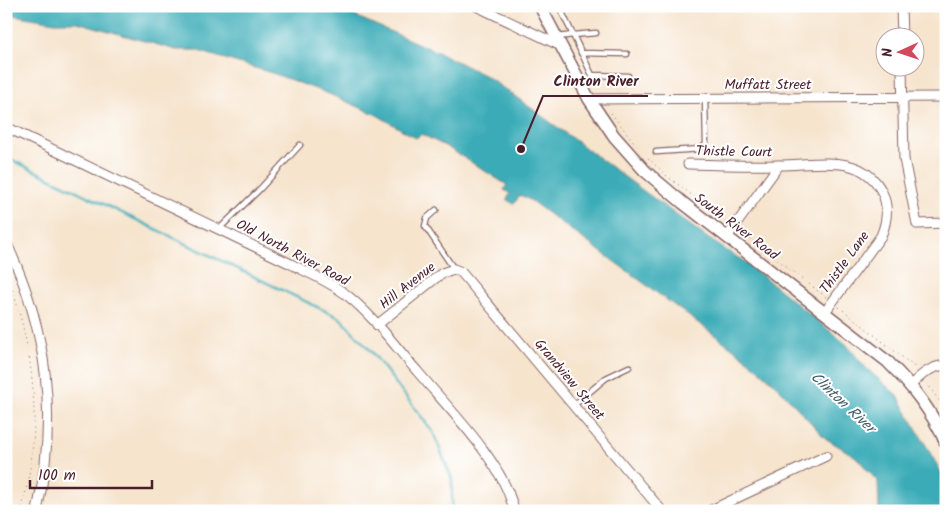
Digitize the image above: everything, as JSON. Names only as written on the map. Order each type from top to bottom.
[{"type":"street","points":[[476,6],[559,41]]},
{"type":"street","points":[[901,6],[902,28]]},
{"type":"street","name":"South River Road","points":[[544,7],[589,99],[614,136],[645,171],[683,203],[888,362],[911,385],[931,414],[946,443]]},
{"type":"street","points":[[902,78],[904,158],[916,224],[946,223]]},
{"type":"street","name":"Muffatt Street","points":[[589,99],[946,97]]},
{"type":"street","name":"Old North River Road","points":[[6,127],[219,229],[336,288],[362,308],[488,456],[503,479],[514,511]]},
{"type":"street","name":"Thistle Lane","points":[[779,166],[837,163],[861,169],[876,180],[884,197],[887,210],[885,226],[880,236],[825,312]]},
{"type":"street","name":"Thistle Court","points":[[688,164],[779,166]]},
{"type":"street","points":[[727,237],[779,166]]},
{"type":"street","points":[[6,242],[23,279],[37,323],[47,380],[47,450],[37,511]]},
{"type":"street","name":"Hill Avenue","points":[[377,325],[442,273],[454,269]]},
{"type":"street","name":"Grandview Street","points":[[454,269],[464,274],[662,511]]},
{"type":"street","points":[[911,385],[921,374],[933,367],[946,365]]},
{"type":"street","points":[[709,511],[826,456]]},
{"type":"lane","points":[[559,6],[592,75],[628,76]]},
{"type":"lane","points":[[559,41],[573,35],[596,33]]},
{"type":"lane","points":[[581,53],[627,54]]},
{"type":"lane","points":[[656,152],[700,150],[706,144],[705,98]]},
{"type":"lane","points":[[219,229],[300,145]]},
{"type":"lane","points":[[436,210],[427,218],[425,226],[454,269]]},
{"type":"lane","points":[[574,405],[606,378],[629,367]]},
{"type":"path","points":[[610,111],[638,147]]},
{"type":"path","points":[[644,154],[668,177],[917,369],[946,411]]},
{"type":"path","points":[[6,272],[17,303],[29,349],[33,383],[32,464],[21,511]]},
{"type":"water","points":[[6,6],[332,6],[440,53],[486,76],[709,239],[748,264],[846,344],[866,368],[898,396],[941,472],[945,511],[879,511],[878,482],[856,457],[825,438],[773,382],[742,355],[530,200],[520,195],[514,204],[507,200],[510,193],[504,190],[507,185],[447,147],[421,134],[416,138],[377,115],[329,94],[275,74],[195,50],[176,50],[77,22],[55,22],[6,14]]},
{"type":"waterway","points":[[6,157],[340,318],[371,351],[433,432],[452,479],[452,511]]},
{"type":"place","name":"Clinton River","points":[[521,149]]}]
